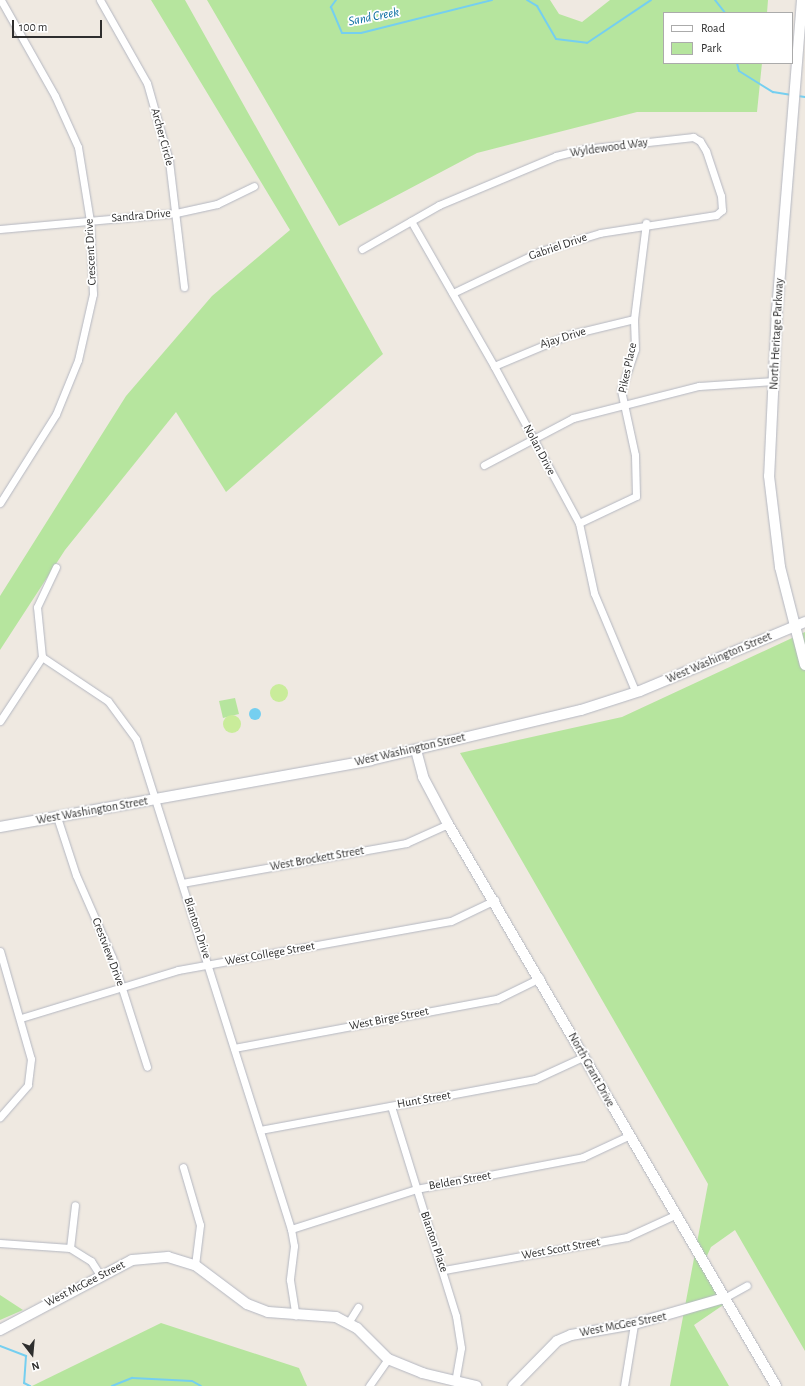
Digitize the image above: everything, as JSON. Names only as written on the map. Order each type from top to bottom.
[{"type":"street","name":"Crescent Drive","points":[[0,503],[56,414],[78,360],[92,294],[90,221],[78,147],[55,96],[1,0]]},
{"type":"street","name":"Archer Circle","points":[[100,0],[147,83],[170,161],[184,287]]},
{"type":"street","name":"North Heritage Parkway","points":[[802,0],[790,150],[769,476],[780,567],[793,627],[805,665]]},
{"type":"street","name":"Wyldewood Way","points":[[362,249],[410,221],[490,181],[556,156],[626,144],[693,137],[700,141],[715,175],[722,210],[716,215],[646,224]]},
{"type":"street","name":"Sandra Drive","points":[[0,229],[176,213],[218,204],[254,186]]},
{"type":"street","name":"Nolan Drive","points":[[410,221],[494,366],[579,523],[594,593],[636,693]]},
{"type":"street","name":"Gabriel Drive","points":[[453,294],[541,251],[646,224]]},
{"type":"street","name":"Pikes Place","points":[[579,523],[636,496],[635,455],[622,406],[623,379],[634,349],[634,319],[646,224]]},
{"type":"street","name":"Ajay Drive","points":[[494,366],[568,334],[634,319]]},
{"type":"street","points":[[484,465],[573,418],[699,386],[774,381]]},
{"type":"street","points":[[0,721],[42,657],[38,607],[56,567]]},
{"type":"street","name":"West Washington Street","points":[[0,827],[154,800],[416,750],[636,693],[805,622]]},
{"type":"street","name":"Blanton Drive","points":[[42,657],[96,691],[121,714],[136,739],[154,800],[209,964],[291,1229],[294,1246],[290,1280],[296,1316]]},
{"type":"street","name":"North Grant Drive","points":[[416,750],[423,777],[448,824],[495,900],[628,1136],[776,1386]]},
{"type":"street","name":"Crestview Drive","points":[[57,817],[76,875],[103,933],[147,1067]]},
{"type":"street","name":"West Brockett Street","points":[[182,883],[406,843],[448,824]]},
{"type":"street","name":"West College Street","points":[[21,1018],[121,987],[209,964],[451,921],[495,900]]},
{"type":"street","points":[[0,952],[21,1018],[31,1059],[28,1085],[0,1117]]},
{"type":"street","name":"West Birge Street","points":[[234,1048],[497,999],[540,978]]},
{"type":"street","name":"Hunt Street","points":[[260,1130],[536,1079],[584,1057]]},
{"type":"street","name":"Blanton Place","points":[[391,1106],[416,1189],[444,1270],[461,1348],[455,1381]]},
{"type":"street","name":"Belden Street","points":[[291,1229],[416,1189],[583,1157],[628,1136]]},
{"type":"street","points":[[183,1167],[200,1225],[195,1264]]},
{"type":"street","points":[[70,1248],[75,1206]]},
{"type":"street","name":"West Scott Street","points":[[444,1270],[627,1237],[675,1216]]},
{"type":"street","points":[[0,1243],[70,1248],[91,1261],[100,1275]]},
{"type":"street","name":"West McGee Street","points":[[0,1330],[100,1275],[132,1260],[168,1256],[195,1264],[247,1304],[268,1312],[296,1316],[336,1317],[348,1323],[388,1359],[455,1381],[476,1386]]},
{"type":"street","name":"West McGee Street","points":[[513,1386],[557,1341],[571,1335],[634,1324],[724,1298],[747,1285]]},
{"type":"street","points":[[348,1323],[358,1307]]},
{"type":"street","points":[[624,1386],[634,1324]]},
{"type":"street","points":[[369,1386],[388,1359]]},
{"type":"green space","points":[[151,0],[185,0],[383,354],[226,492],[176,412],[65,550],[0,650],[0,596],[126,396],[212,296],[290,230]]},
{"type":"green space","points":[[207,0],[550,0],[559,14],[582,22],[610,0],[768,0],[767,12],[663,12],[663,64],[762,64],[757,112],[637,112],[477,153],[339,226]]},
{"type":"green space","points":[[805,632],[805,1351],[735,1230],[711,1247],[705,1260],[729,1301],[694,1325],[729,1386],[670,1386],[708,1184],[460,753],[622,717]]},
{"type":"green space","points":[[279,684],[285,687],[288,693],[285,699],[279,702],[273,699],[270,693],[273,687]]},
{"type":"green space","points":[[235,698],[239,714],[223,718],[219,701]]},
{"type":"green space","points":[[232,715],[236,716],[240,720],[240,728],[236,732],[232,733],[228,732],[224,728],[223,724],[224,720],[228,716]]},
{"type":"green space","points":[[0,1295],[23,1310],[0,1320]]},
{"type":"green space","points":[[161,1323],[299,1368],[307,1386],[32,1386]]},
{"type":"water","points":[[257,708],[260,709],[260,719],[253,720],[250,719],[249,712],[250,709]]},
{"type":"waterway","name":"Sand Creek","points":[[336,0],[331,7],[342,33],[361,33],[492,0]]},
{"type":"waterway","name":"Sand Creek","points":[[527,0],[537,6],[556,39],[587,43],[651,0]]},
{"type":"waterway","name":"Sand Creek","points":[[715,0],[724,12]]},
{"type":"waterway","name":"Sand Creek","points":[[737,64],[739,71],[773,92],[792,95]]},
{"type":"waterway","name":"Sand Creek","points":[[798,96],[805,97]]},
{"type":"waterway","points":[[0,1346],[26,1356],[24,1383],[30,1386]]},
{"type":"waterway","points":[[112,1386],[132,1378],[192,1381],[201,1386]]}]
